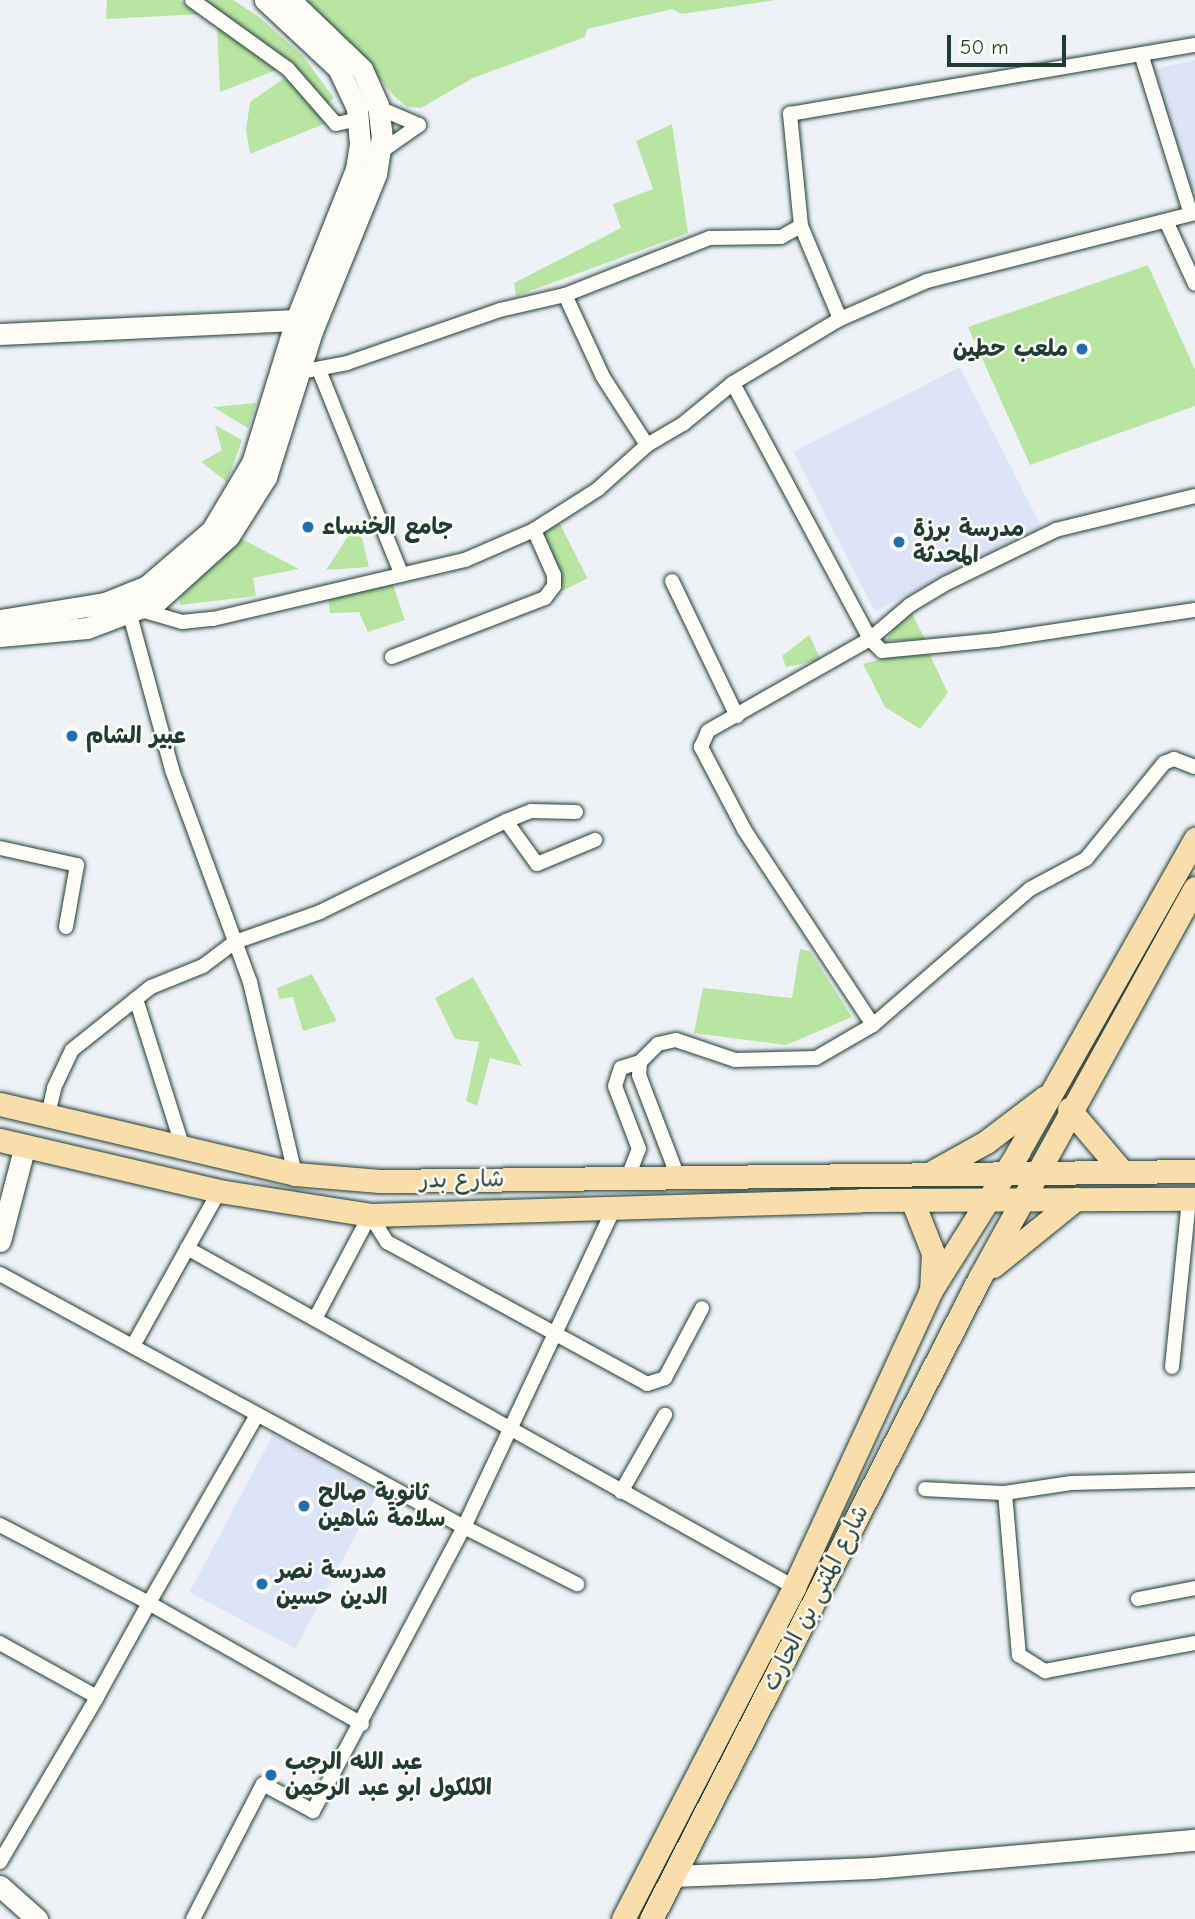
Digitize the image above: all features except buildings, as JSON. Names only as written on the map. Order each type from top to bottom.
[{"type":"main road","points":[[265,0],[332,60],[365,111]]},
{"type":"main road","points":[[1,636],[120,598],[159,578],[199,544],[244,481],[369,156],[365,111],[349,52],[290,0]]},
{"type":"main road","points":[[0,334],[304,325]]},
{"type":"main road","points":[[1,636],[87,628],[136,613],[182,583],[243,517],[275,455],[310,371],[304,325]]},
{"type":"main road","points":[[930,1292],[1054,1091],[1195,839]]},
{"type":"main road","name":"شارع المثنى بن الحارث","points":[[651,1919],[1069,1109],[1195,888]]},
{"type":"main road","points":[[933,1172],[986,1142],[1054,1091]]},
{"type":"main road","name":"شارع بدر","points":[[0,1104],[295,1174],[380,1181],[933,1172],[1035,1174],[1121,1170],[1195,1171]]},
{"type":"main road","points":[[1069,1109],[1121,1170]]},
{"type":"main road","name":"شارع بدر","points":[[0,1139],[219,1191],[370,1215],[613,1211],[860,1200],[1192,1199]]},
{"type":"main road","points":[[0,1241],[25,1145]]},
{"type":"main road","points":[[860,1200],[862,1174]]},
{"type":"main road","points":[[981,1277],[1076,1199]]},
{"type":"main road","points":[[912,1200],[933,1253],[930,1292]]},
{"type":"main road","name":"شارع المثنى بن الحارث","points":[[623,1919],[794,1587],[930,1292]]},
{"type":"main road","points":[[673,1876],[872,1868],[1195,1840]]},
{"type":"main road","points":[[0,1886],[37,1919]]},
{"type":"street","points":[[192,0],[288,69],[336,124],[365,111],[419,125],[369,156]]},
{"type":"street","points":[[840,319],[801,226],[790,114],[1142,57],[1195,45]]},
{"type":"street","points":[[295,1174],[250,982],[172,770],[136,613],[182,622],[213,619],[465,560],[534,530],[598,489],[648,445],[683,424],[733,383],[840,319],[926,281],[1193,214],[1142,57]]},
{"type":"street","points":[[1166,221],[1195,284]]},
{"type":"street","points":[[401,573],[310,371],[500,310],[565,295],[710,239],[781,237],[801,226]]},
{"type":"street","points":[[565,295],[603,377],[648,445]]},
{"type":"street","points":[[733,383],[870,639],[882,651],[996,640],[1195,610]]},
{"type":"street","points":[[873,1025],[744,829],[701,747],[708,731],[870,639],[910,605],[944,584],[1056,530],[1195,496]]},
{"type":"street","points":[[392,657],[545,598],[554,586],[554,575],[534,530]]},
{"type":"street","points":[[672,581],[737,716]]},
{"type":"street","points":[[628,1177],[639,1149],[615,1086],[621,1068],[640,1062],[658,1044],[676,1040],[735,1060],[816,1058],[873,1025],[1030,889],[1086,859],[1164,763],[1174,759],[1195,767]]},
{"type":"street","points":[[48,1115],[54,1088],[72,1050],[164,980],[203,966],[235,942],[320,912],[506,821],[531,811],[576,812]]},
{"type":"street","points":[[506,821],[537,864],[595,840]]},
{"type":"street","points":[[0,848],[78,865],[66,927]]},
{"type":"street","points":[[136,999],[183,1148]]},
{"type":"street","points":[[640,1062],[639,1075],[678,1177]]},
{"type":"street","points":[[134,1344],[219,1191]]},
{"type":"street","points":[[1172,1367],[1192,1199]]},
{"type":"street","points":[[193,1919],[263,1784],[313,1811],[362,1724],[464,1527],[613,1211]]},
{"type":"street","points":[[316,1317],[370,1215],[387,1242],[647,1384],[658,1384],[665,1378],[702,1308]]},
{"type":"street","points":[[187,1248],[316,1317],[621,1492],[794,1587]]},
{"type":"street","points":[[0,1273],[464,1527],[577,1584]]},
{"type":"street","points":[[0,1862],[257,1415]]},
{"type":"street","points":[[621,1492],[665,1415]]},
{"type":"street","points":[[925,1489],[1006,1493],[1071,1483],[1195,1480]]},
{"type":"street","points":[[1006,1493],[1020,1654],[1045,1671],[1067,1670],[1195,1643]]},
{"type":"street","points":[[0,1525],[149,1603],[362,1724]]},
{"type":"street","points":[[1138,1599],[1195,1588]]},
{"type":"street","points":[[0,1643],[97,1697]]},
{"type":"shaded area","points":[[1195,60],[1195,190],[1187,192],[1156,69]]},
{"type":"shaded area","points":[[960,367],[1041,526],[875,611],[793,452]]},
{"type":"shaded area","points":[[273,1435],[379,1491],[295,1649],[189,1592]]},
{"type":"green space","points":[[107,0],[179,0],[202,14],[106,19]]},
{"type":"green space","points":[[202,0],[233,0],[259,17],[302,55],[334,98],[326,105],[292,63]]},
{"type":"green space","points":[[304,0],[776,0],[682,14],[672,9],[587,29],[585,37],[473,78],[421,108],[407,107],[394,96],[355,48]]},
{"type":"green space","points":[[217,27],[282,68],[220,92]]},
{"type":"green space","points":[[283,79],[297,83],[326,123],[250,154],[246,130],[250,102]]},
{"type":"green space","points":[[672,124],[688,233],[516,296],[514,283],[621,228],[613,204],[653,189],[636,141]]},
{"type":"green space","name":"ملعب حطين","points":[[1148,265],[1195,370],[1195,406],[1030,465],[968,327]]},
{"type":"green space","points":[[256,403],[248,428],[213,407]]},
{"type":"green space","points":[[215,425],[242,440],[227,482],[201,462],[222,450]]},
{"type":"green space","points":[[358,521],[369,567],[326,570]]},
{"type":"green space","points":[[559,522],[588,578],[562,591],[533,535]]},
{"type":"green space","points":[[240,538],[299,569],[253,578],[256,596],[180,605],[180,597]]},
{"type":"green space","points":[[392,582],[405,620],[368,632],[359,612],[330,613],[328,595]]},
{"type":"green space","points":[[911,612],[925,639],[886,641],[902,616]]},
{"type":"green space","points":[[809,635],[821,660],[786,667],[782,656]]},
{"type":"green space","points":[[926,647],[948,693],[920,729],[885,707],[863,664]]},
{"type":"green space","points":[[800,949],[810,951],[852,1017],[786,1045],[694,1033],[703,988],[792,998]]},
{"type":"green space","points":[[312,974],[337,1021],[303,1031],[293,997],[279,999],[277,988]]},
{"type":"green space","points":[[473,977],[522,1066],[490,1058],[477,1106],[466,1101],[479,1042],[455,1039],[435,998]]},
{"type":"place","name":"ملعب حطين","points":[[1082,349]]},
{"type":"place","name":"جامع الخنساء","points":[[308,527]]},
{"type":"place","name":"مدرسة برزة المحدثة","points":[[899,542]]},
{"type":"place","name":"عبير الشام","points":[[72,736]]},
{"type":"place","name":"ثانوية صالح سلامة شاهين","points":[[304,1506]]},
{"type":"place","name":"مدرسة نصر الدين حسين","points":[[262,1584]]},
{"type":"place","name":"عبد الله الرجب الكلكول ابو عبد الرحمن","points":[[271,1775]]}]
